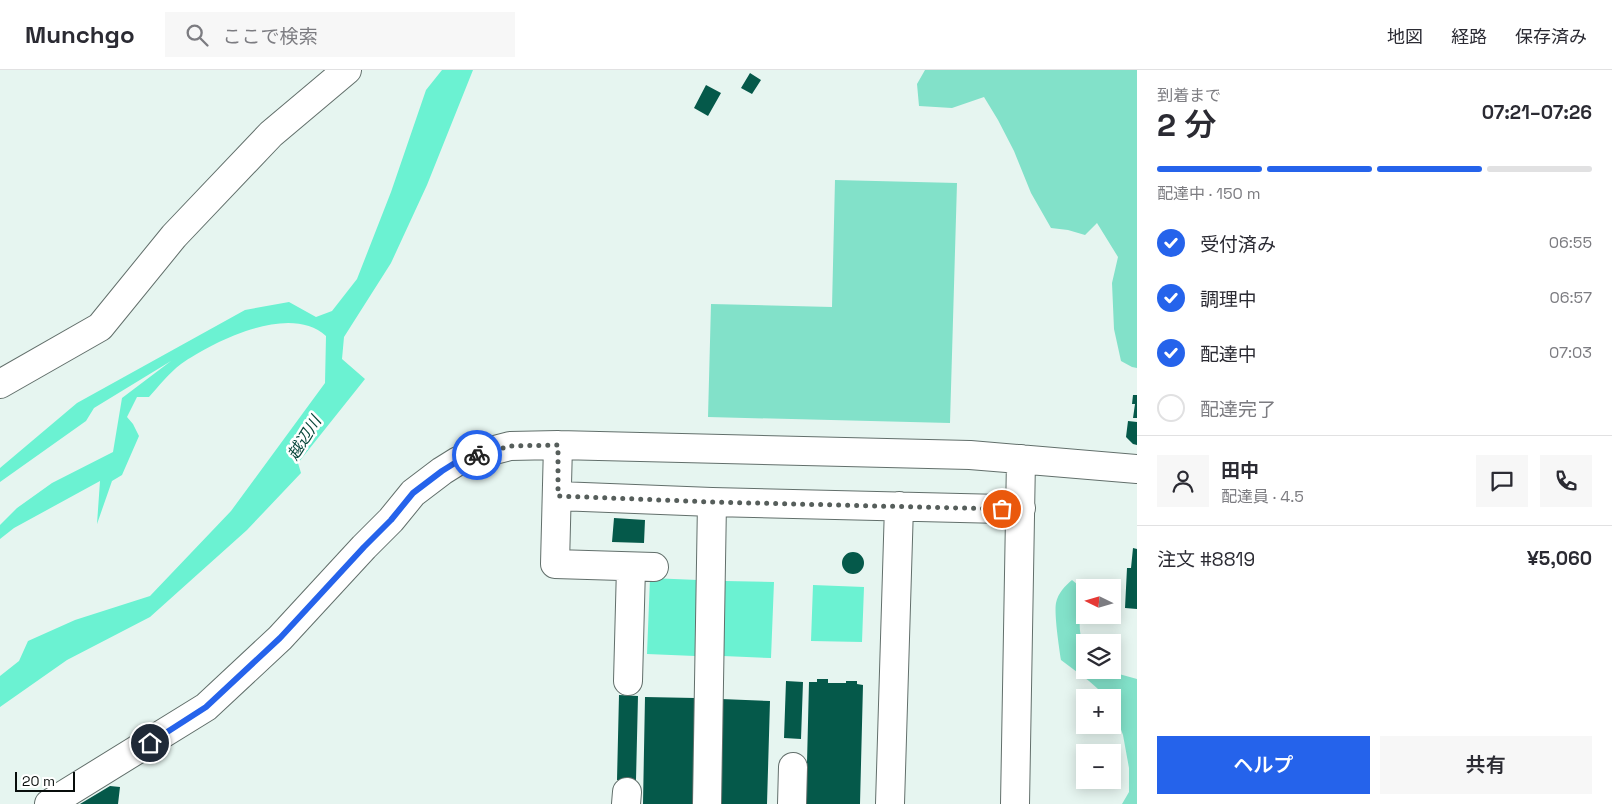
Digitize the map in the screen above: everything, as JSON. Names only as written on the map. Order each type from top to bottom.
[{"type":"street","points":[[0,384],[100,327],[174,236],[265,141],[347,70]]},
{"type":"street","points":[[558,445],[555,564],[643,567],[628,681]]},
{"type":"street","points":[[49,804],[206,707],[280,638],[391,520],[413,493],[458,461],[483,453],[510,446],[558,445],[970,455],[1137,469]]},
{"type":"street","points":[[1014,804],[1021,458]]},
{"type":"street","points":[[558,496],[712,502],[1021,508]]},
{"type":"street","points":[[706,804],[712,502]]},
{"type":"street","points":[[890,804],[899,506]]},
{"type":"street","points":[[792,804],[793,767]]},
{"type":"shaded area","points":[[925,70],[1137,70],[1137,368],[1121,361],[1114,329],[1112,283],[1118,257],[1097,223],[1085,235],[1051,228],[1031,193],[1014,151],[984,97],[952,108],[919,106],[917,84]]},
{"type":"shaded area","points":[[835,180],[957,183],[950,423],[708,417],[711,304],[832,307]]},
{"type":"shaded area","points":[[1072,580],[1076,583],[1076,624],[1080,624],[1080,634],[1076,634],[1076,671],[1061,660],[1056,622],[1056,603],[1064,587]]},
{"type":"shaded area","points":[[1121,675],[1137,679],[1137,804],[1122,804],[1129,792],[1129,768],[1121,730],[1121,689],[1098,689],[1086,679],[1121,679]]},
{"type":"water","name":"越辺川","points":[[442,70],[473,70],[427,185],[391,263],[344,337],[342,359],[365,379],[298,463],[301,473],[247,530],[150,617],[67,660],[0,707],[0,676],[19,661],[28,641],[75,620],[150,596],[231,511],[325,383],[326,336],[311,327],[293,323],[273,324],[252,329],[232,336],[195,355],[172,371],[149,397],[137,397],[127,417],[139,436],[122,475],[112,481],[97,524],[100,481],[14,528],[0,539],[0,525],[17,508],[52,483],[113,452],[122,398],[171,361],[94,408],[86,421],[0,482],[0,468],[77,403],[245,310],[289,302],[316,317],[332,311],[357,279],[391,192],[426,90]]},
{"type":"water","points":[[650,578],[698,580],[695,656],[647,654]]},
{"type":"water","points":[[725,581],[774,582],[771,658],[723,656]]},
{"type":"water","points":[[813,585],[864,587],[862,642],[811,641]]},
{"type":"building","points":[[750,73],[761,80],[752,94],[741,88]]},
{"type":"building","points":[[706,85],[721,93],[708,116],[694,108]]},
{"type":"building","points":[[1133,395],[1137,395],[1137,418],[1133,418],[1135,404],[1132,404]]},
{"type":"building","points":[[1128,421],[1137,422],[1137,445],[1133,444],[1126,437]]},
{"type":"building","points":[[614,518],[645,520],[644,543],[612,542]]},
{"type":"building","points":[[1133,548],[1137,549],[1137,609],[1125,608],[1127,568],[1131,568]]},
{"type":"building","points":[[853,552],[861,555],[864,563],[861,571],[853,574],[845,571],[842,563],[845,555]]},
{"type":"building","points":[[817,679],[828,679],[828,683],[857,681],[857,684],[863,685],[860,804],[806,804],[809,682],[817,682]]},
{"type":"building","points":[[786,681],[803,682],[801,739],[784,738]]},
{"type":"building","points":[[619,695],[638,696],[636,780],[617,780]]},
{"type":"building","points":[[645,697],[695,698],[693,804],[643,804]]},
{"type":"building","points":[[721,699],[770,701],[767,804],[718,804]]},
{"type":"building","points":[[110,786],[120,787],[118,804],[80,804]]},
{"type":"way so far","points":[[477,455],[510,446],[558,445],[558,496],[1002,509]]},
{"type":"route","points":[[150,743],[206,707],[280,638],[391,520],[413,493],[458,461],[477,455]]}]
